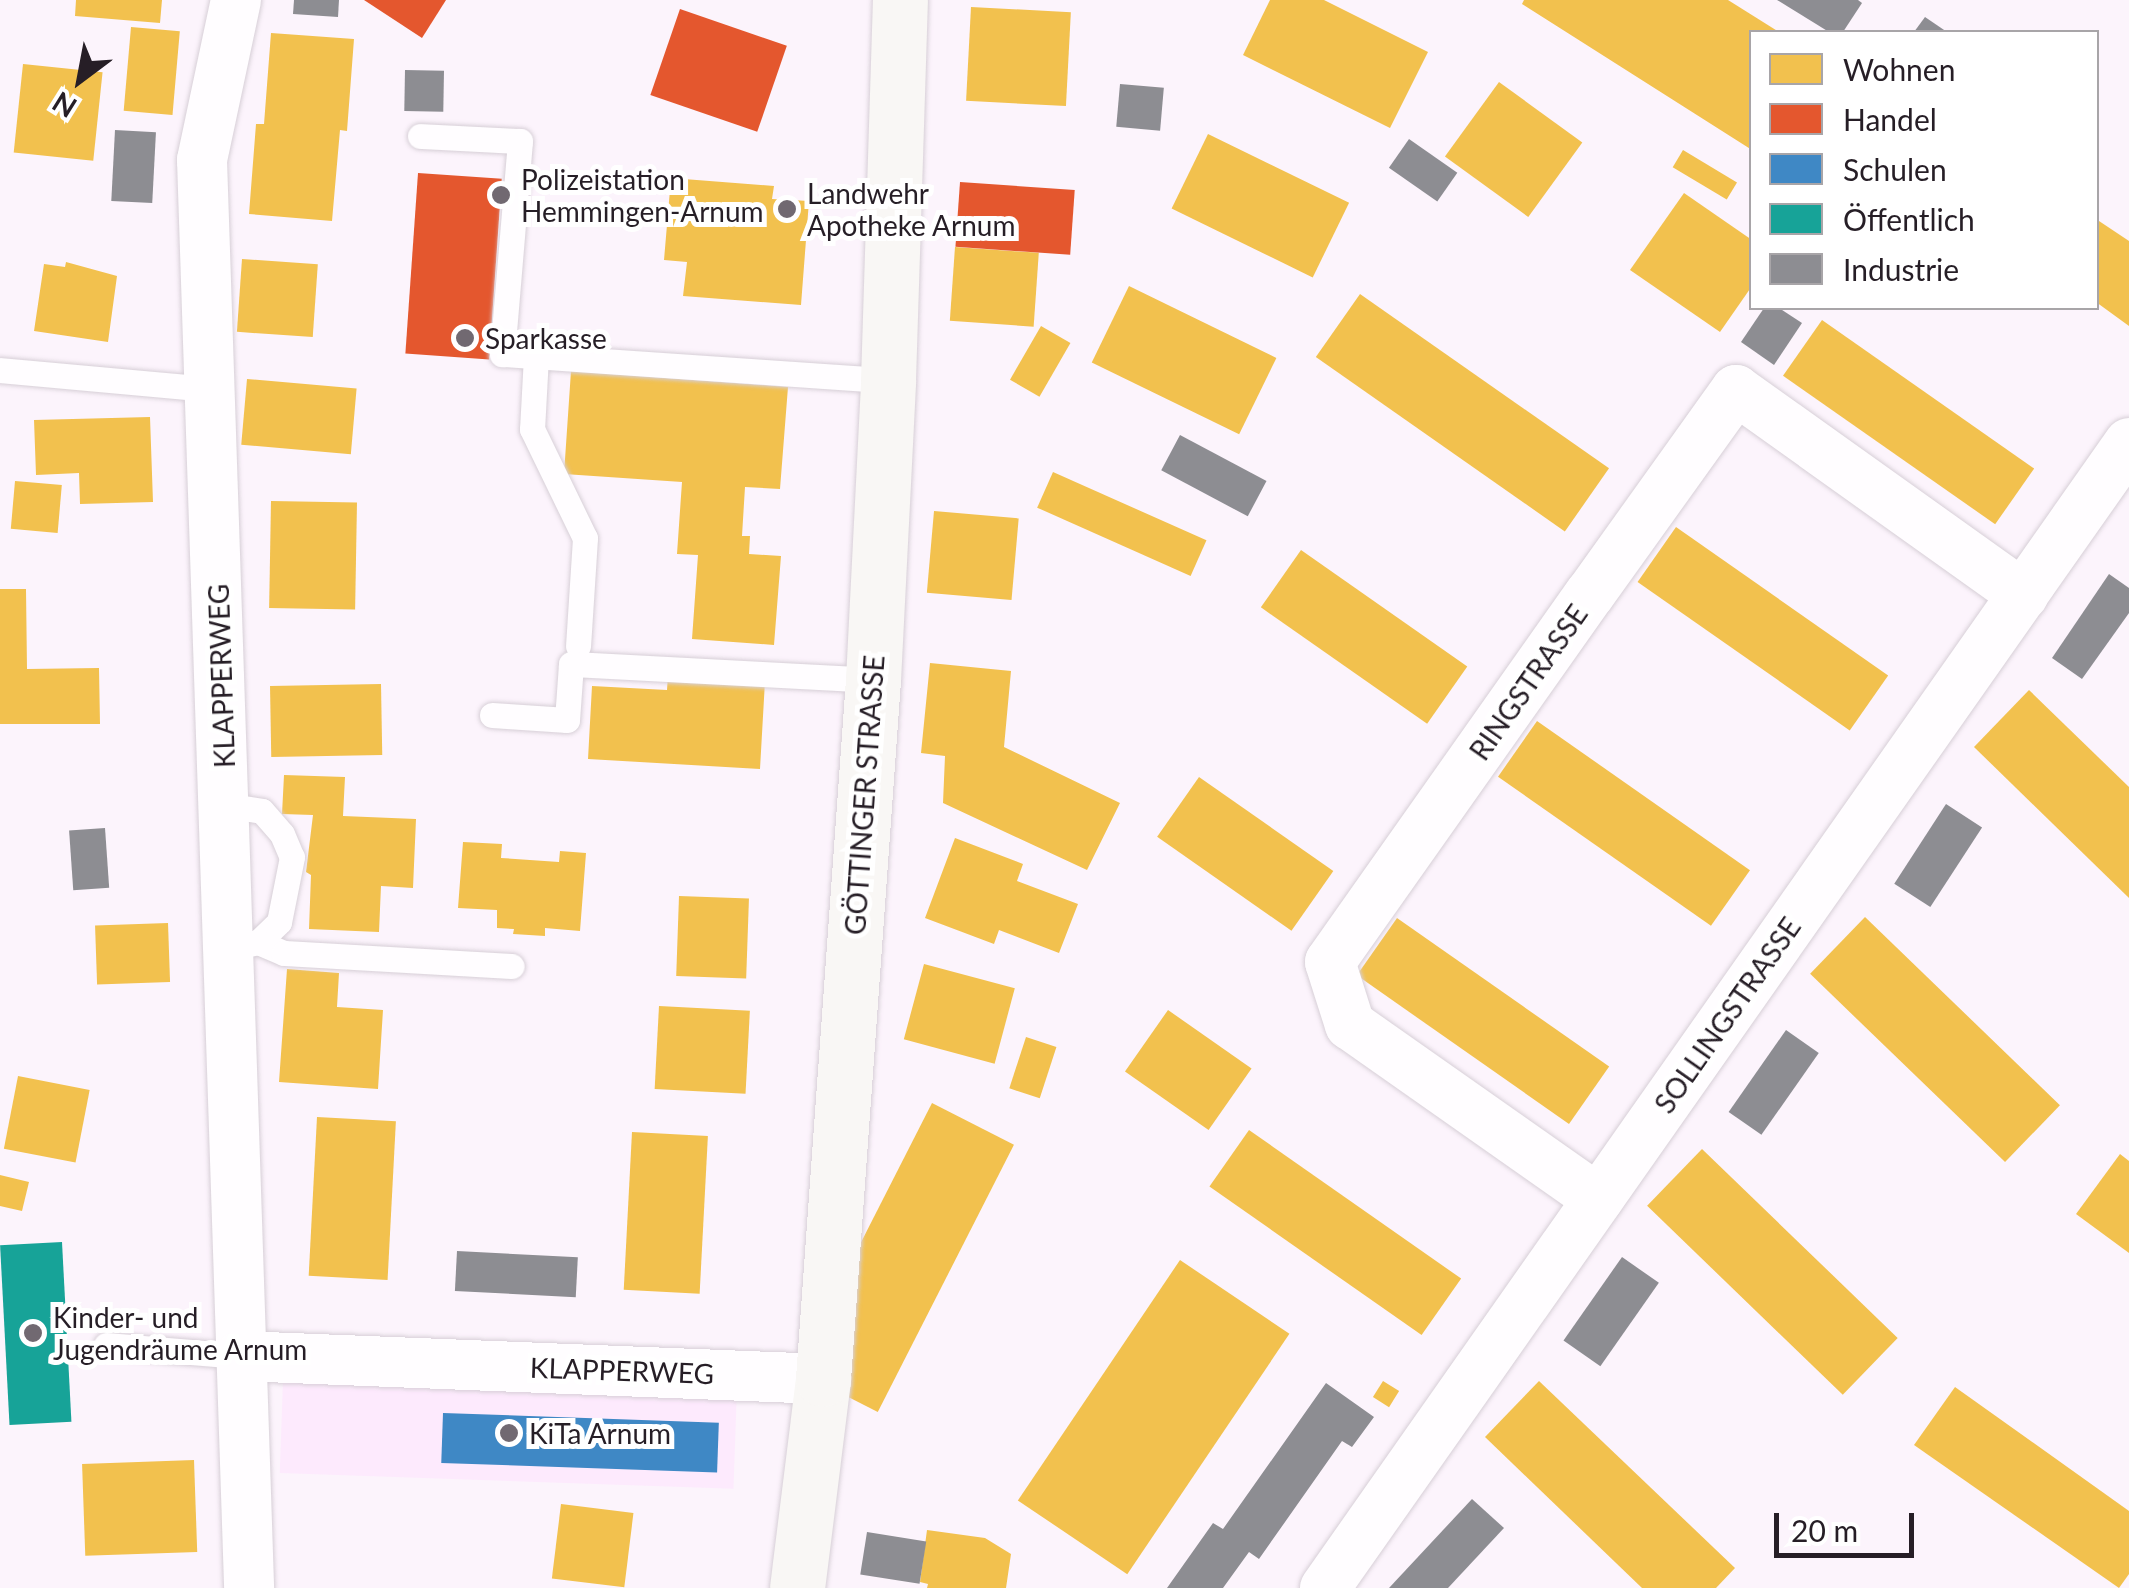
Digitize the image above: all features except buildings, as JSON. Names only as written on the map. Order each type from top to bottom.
[{"type":"street","name":"KLAPPERWEG","points":[[236,0],[202,160],[225,805],[244,945],[240,1356],[248,1588]]},
{"type":"street","name":"GÖTTINGER STRASSE","points":[[797,1588],[824,1379],[873,680],[888,380],[900,0]]},
{"type":"street","name":"RINGSTRASSE","points":[[1598,1199],[1350,1026],[1330,962],[1736,390],[2023,594]]},
{"type":"street","name":"SOLLINGSTRASSE","points":[[1324,1588],[2129,443]]},
{"type":"street","name":"KLAPPERWEG","points":[[240,1356],[824,1379]]},
{"type":"lane","points":[[420,136],[520,141],[502,354],[888,380]]},
{"type":"lane","points":[[536,356],[532,430],[586,538],[578,646]]},
{"type":"lane","points":[[0,370],[210,389]]},
{"type":"lane","points":[[492,714],[567,720],[571,664],[873,680]]},
{"type":"lane","points":[[244,945],[284,953],[512,966]]},
{"type":"lane","points":[[106,1345],[240,1356]]},
{"type":"shaded area","name":"KiTa Arnum","points":[[283,1380],[737,1396],[733,1489],[280,1473]]},
{"type":"place","name":"Polizeistation Hemmingen-Arnum","points":[[501,195]]},
{"type":"place","name":"Landwehr Apotheke Arnum","points":[[787,209]]},
{"type":"place","name":"Sparkasse","points":[[465,338]]},
{"type":"place","name":"Kinder- und Jugendräume Arnum","points":[[33,1333]]},
{"type":"place","name":"KiTa Arnum","points":[[509,1433]]}]
